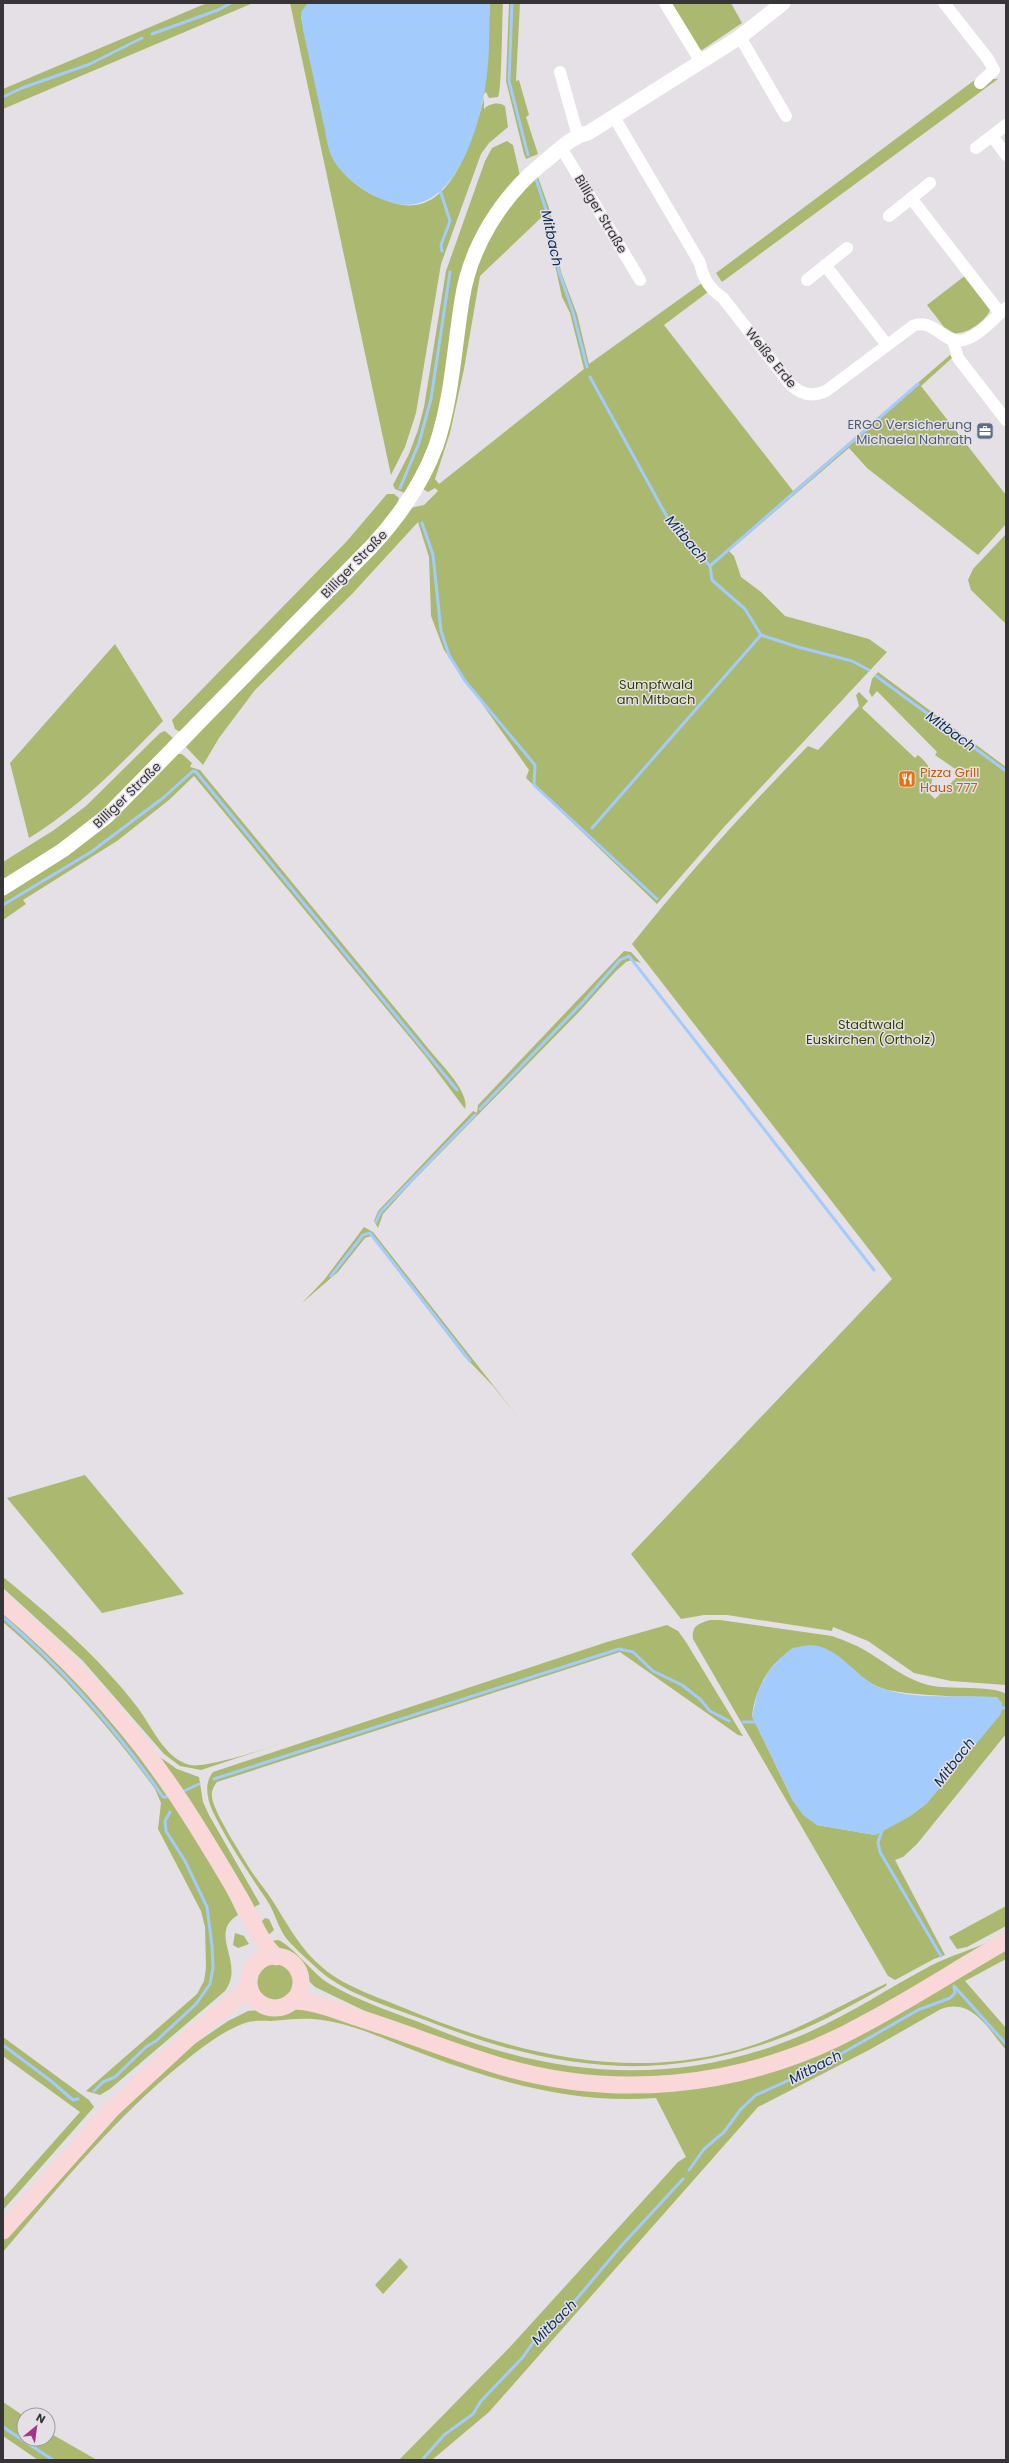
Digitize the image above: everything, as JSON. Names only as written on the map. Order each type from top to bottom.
[{"type":"main road","points":[[3,1603],[77,1671],[127,1727],[185,1808],[263,1942],[276,1957]]},
{"type":"main road","points":[[225,1875],[253,1946],[256,1965]]},
{"type":"main road","points":[[292,2001],[308,2002],[394,2029],[490,2063],[559,2080],[616,2086],[661,2084],[703,2080],[777,2062],[837,2038],[1006,1941]]},
{"type":"main road","points":[[3,2230],[112,2109],[195,2032],[241,1995],[249,1983],[251,1974],[256,1965],[265,1959],[276,1957],[285,1959],[293,1964],[298,1972],[300,1981],[298,1992],[292,2001],[278,2008],[261,2004],[246,2007],[172,2054]]},
{"type":"main road","points":[[300,1981],[314,1991],[394,2029]]},
{"type":"main road","points":[[249,1983],[253,1996],[261,2004]]},
{"type":"street","points":[[665,3],[701,62]]},
{"type":"street","name":"Billiger Straße","points":[[3,888],[63,850],[107,816],[371,547],[399,514],[422,477],[441,428],[449,390],[462,299],[478,248],[492,221],[514,191],[541,165],[578,136],[588,133],[740,37],[783,3]]},
{"type":"street","points":[[944,3],[988,59],[994,70],[980,83]]},
{"type":"street","points":[[740,37],[786,116]]},
{"type":"street","points":[[560,72],[578,136]]},
{"type":"street","name":"Weiße Erde","points":[[614,117],[700,263],[703,275],[712,289],[723,298],[790,384],[805,394],[815,395],[826,391],[908,328],[921,324],[930,325],[953,340]]},
{"type":"street","points":[[976,148],[1006,125]]},
{"type":"street","points":[[992,136],[1006,154]]},
{"type":"street","name":"Billiger Straße","points":[[562,149],[640,280]]},
{"type":"street","points":[[889,216],[930,183]]},
{"type":"street","points":[[911,198],[1003,311],[970,337],[962,340],[953,340],[958,358],[1006,420]]},
{"type":"street","points":[[807,280],[847,248]]},
{"type":"street","points":[[825,265],[887,344]]},
{"type":"green space","points":[[207,3],[253,3],[3,109],[3,89]]},
{"type":"green space","points":[[290,3],[308,3],[301,17],[331,154],[339,168],[351,180],[365,191],[373,195],[401,205],[415,205],[429,201],[442,191],[462,162],[475,128],[484,98],[484,109],[494,104],[503,104],[505,106],[508,127],[489,143],[481,154],[441,264],[416,413],[405,447],[391,475]]},
{"type":"green space","points":[[490,3],[503,3],[499,92],[498,97],[489,98],[486,92],[484,94]]},
{"type":"green space","points":[[509,3],[520,3],[516,81],[519,80],[529,115],[526,117],[538,154],[526,159],[506,81]]},
{"type":"green space","points":[[669,3],[731,3],[742,23],[699,52]]},
{"type":"green space","points":[[976,79],[998,79],[722,282],[716,273]]},
{"type":"green space","points":[[507,141],[513,145],[520,176],[491,213],[428,450],[405,493],[395,489],[393,485],[409,454],[418,430],[424,407],[446,271],[485,161],[492,148]]},
{"type":"green space","name":"Sumpfwald am Mitbach","points":[[538,177],[550,211],[561,272],[577,314],[589,364],[702,283],[708,292],[664,325],[793,491],[950,355],[952,358],[921,386],[1006,495],[1006,524],[978,555],[867,468],[849,448],[729,551],[734,556],[741,577],[761,592],[785,616],[869,639],[887,652],[724,827],[657,904],[526,778],[529,770],[444,650],[431,616],[429,557],[418,522],[352,594],[255,690],[219,738],[203,765],[186,747],[410,508],[424,505],[438,491],[435,488],[428,492],[423,489],[471,283],[488,238],[520,192]],"holes":[[[544,215],[562,297],[570,313],[584,369],[439,484],[435,479],[450,433],[464,369],[480,276]]]},
{"type":"green space","points":[[966,275],[990,310],[980,323],[970,330],[954,333],[944,327],[927,305]]},
{"type":"green space","points":[[387,494],[394,494],[399,498],[394,513],[180,732],[175,729],[172,720],[347,541]]},
{"type":"green space","points":[[1006,534],[1006,624],[971,590],[968,580],[973,569]]},
{"type":"green space","points":[[115,644],[163,721],[100,784],[48,826],[29,838],[10,763]]},
{"type":"green space","name":"Stadtwald Euskirchen (Ortholz)","points":[[878,672],[1006,767],[1006,1685],[951,1681],[914,1673],[868,1641],[833,1627],[832,1631],[727,1615],[704,1615],[681,1619],[631,1554],[892,1279],[632,944],[696,868],[785,770],[808,746],[818,750],[859,706],[856,695],[859,692],[868,701],[862,708],[915,758],[918,755],[923,759],[931,772],[932,777],[929,793],[935,799],[961,773],[935,755],[937,752],[877,691],[872,697],[869,692],[872,679]]},
{"type":"green space","points":[[165,731],[173,738],[97,818],[3,882],[3,862],[54,830],[86,806],[160,733]]},
{"type":"green space","points":[[176,754],[182,754],[192,763],[190,767],[200,770],[448,1072],[463,1095],[465,1109],[426,1057],[194,776],[169,800],[117,841],[23,900],[26,904],[3,920],[3,894]]},
{"type":"green space","points":[[624,951],[631,952],[641,963],[632,960],[626,962],[615,972],[578,1013],[411,1183],[383,1214],[378,1228],[374,1221],[378,1211],[473,1111],[477,1113],[478,1105]]},
{"type":"green space","points":[[364,1227],[373,1232],[522,1422],[493,1386],[464,1356],[371,1236],[365,1238],[338,1272],[302,1303],[324,1280]]},
{"type":"green space","points":[[85,1475],[184,1594],[102,1613],[7,1498]]},
{"type":"green space","points":[[3,1577],[57,1622],[108,1672],[138,1708],[166,1749],[181,1762],[190,1765],[213,1763],[246,1755],[304,1736],[201,1770],[180,1766],[164,1754],[83,1661],[3,1588]]},
{"type":"green space","points":[[3,1610],[59,1661],[155,1774],[222,1882],[238,1915],[229,1923],[226,1931],[226,1940],[232,1970],[230,1980],[225,1991],[110,2089],[100,2095],[86,2091],[197,1994],[204,1981],[206,1968],[205,1927],[201,1911],[158,1829],[161,1803],[155,1789],[102,1722],[65,1680],[3,1622]]},
{"type":"green space","points":[[710,1620],[720,1620],[832,1636],[862,1649],[898,1672],[928,1685],[1000,1691],[1006,1694],[1006,1734],[917,1844],[903,1857],[895,1860],[945,1955],[934,1959],[895,1980],[888,1976],[693,1639],[693,1631],[695,1628],[699,1624]],"holes":[[[805,1646],[826,1650],[869,1682],[882,1688],[906,1693],[928,1695],[995,1697],[1001,1713],[927,1803],[910,1816],[875,1835],[817,1825],[793,1801],[752,1716],[757,1693],[768,1672],[776,1663],[784,1655],[794,1650]]]},
{"type":"green space","points":[[667,1625],[678,1631],[686,1642],[743,1736],[738,1735],[620,1652],[217,1782],[212,1793],[212,1797],[217,1812],[227,1832],[251,1871],[271,1898],[290,1929],[308,1954],[332,1975],[341,1981],[373,1996],[443,2023],[483,2037],[523,2048],[564,2057],[604,2062],[646,2063],[687,2060],[729,2052],[771,2039],[810,2022],[887,1983],[886,1986],[812,2025],[786,2036],[739,2052],[693,2061],[649,2066],[604,2065],[560,2060],[516,2050],[471,2037],[370,2000],[343,1987],[320,1971],[286,1938],[268,1902],[231,1846],[212,1810],[207,1785],[213,1772],[607,1642]]},
{"type":"green space","points":[[157,1755],[177,1769],[199,1777],[203,1802],[209,1815],[260,1904],[251,1909]]},
{"type":"green space","points":[[1006,1906],[1006,1926],[967,1947],[957,1949],[949,1937]]},
{"type":"green space","points":[[265,1918],[269,1919],[274,1930],[265,1938],[261,1922]]},
{"type":"green space","points":[[235,1933],[244,1936],[249,1944],[238,1948],[233,1945]]},
{"type":"green space","points":[[278,1940],[289,1947],[322,1979],[340,1990],[365,2002],[478,2044],[525,2058],[572,2066],[619,2070],[665,2069],[712,2063],[760,2051],[823,2026],[930,1966],[991,1941],[894,1999],[815,2040],[735,2067],[646,2080],[547,2072],[432,2036],[367,2012],[315,1987],[306,1978],[300,1964],[292,1956],[279,1951],[271,1941]]},
{"type":"green space","points":[[1006,1947],[1006,1959],[965,1981],[1006,2028],[1006,2050],[986,2025],[971,2011],[952,2006],[941,2009],[869,2050],[758,2107],[489,2412],[432,2460],[399,2460],[510,2347],[678,2162],[686,2157],[656,2098],[597,2098],[539,2089],[454,2065],[371,2033],[328,2021],[302,2019],[248,2022],[229,2030],[205,2045],[135,2105],[89,2152],[3,2252],[3,2238],[88,2142],[190,2047],[228,2021],[248,2011],[259,2010],[279,2013],[301,2005],[498,2072],[726,2082]]},
{"type":"green space","points":[[275,1963],[288,1969],[294,1982],[288,1995],[275,2001],[262,1995],[256,1982],[262,1969]]},
{"type":"green space","points":[[3,2037],[89,2100],[94,2107],[3,2210],[3,2199],[80,2112],[3,2056]]},
{"type":"green space","points":[[400,2258],[408,2267],[383,2294],[375,2285]]},
{"type":"green space","points":[[3,2402],[16,2411],[16,2445],[3,2436]]},
{"type":"green space","points":[[56,2437],[97,2460],[38,2460],[19,2447],[56,2447]]},
{"type":"water","points":[[308,3],[490,3],[487,77],[476,127],[458,168],[446,185],[431,198],[414,204],[393,203],[385,200],[367,192],[351,180],[333,159],[328,146],[303,30],[301,12]]},
{"type":"water","points":[[810,1645],[831,1651],[865,1679],[884,1689],[898,1693],[926,1696],[997,1697],[1002,1703],[1001,1714],[927,1803],[910,1816],[875,1835],[817,1825],[803,1815],[793,1801],[752,1716],[758,1691],[770,1669],[793,1648]]},
{"type":"waterway","points":[[152,34],[218,10],[231,3]]},
{"type":"waterway","name":"Mitbach","points":[[512,3],[509,81],[528,155]]},
{"type":"waterway","points":[[3,97],[22,88],[90,64],[142,38]]},
{"type":"waterway","name":"Mitbach","points":[[536,179],[547,213],[559,272],[573,312],[587,367]]},
{"type":"waterway","points":[[440,190],[450,221],[441,245],[442,251]]},
{"type":"waterway","points":[[400,488],[419,443],[431,399],[450,272]]},
{"type":"waterway","name":"Mitbach","points":[[590,377],[672,526],[710,566],[712,580],[745,609],[761,635],[798,647],[852,661],[869,670]]},
{"type":"waterway","points":[[710,566],[918,384]]},
{"type":"waterway","points":[[422,523],[433,555],[441,631],[449,655],[465,681],[535,765],[534,785],[657,899]]},
{"type":"waterway","points":[[592,828],[761,635]]},
{"type":"waterway","name":"Mitbach","points":[[876,676],[1006,771]]},
{"type":"waterway","points":[[3,905],[91,852],[163,798],[193,771],[196,772],[457,1090]]},
{"type":"waterway","points":[[480,1109],[584,1001],[620,960],[629,956],[874,1270]]},
{"type":"waterway","points":[[376,1222],[380,1213],[475,1115]]},
{"type":"waterway","points":[[331,1276],[363,1235],[370,1233],[470,1361]]},
{"type":"waterway","points":[[3,1617],[26,1637],[89,1702],[127,1748],[163,1797],[166,1797]]},
{"type":"waterway","points":[[214,1779],[619,1649],[633,1652],[653,1671],[682,1685],[700,1699],[710,1711],[729,1721]]},
{"type":"waterway","name":"Mitbach","points":[[998,1708],[1006,1708]]},
{"type":"waterway","points":[[743,1722],[757,1722]]},
{"type":"waterway","points":[[184,1791],[199,1784]]},
{"type":"waterway","points":[[94,2091],[103,2082],[115,2077],[146,2047],[156,2041],[196,2004],[210,1984],[213,1968],[207,1907],[185,1861],[166,1831],[165,1821],[170,1812]]},
{"type":"waterway","name":"Mitbach","points":[[883,1828],[878,1842],[880,1852],[941,1956]]},
{"type":"waterway","name":"Mitbach","points":[[689,2170],[704,2149],[724,2132],[741,2109],[756,2095],[818,2067],[918,2010],[950,1998],[955,1993],[954,1986]]},
{"type":"waterway","points":[[955,1987],[1006,2044]]},
{"type":"waterway","points":[[3,2045],[51,2081],[73,2100],[78,2099]]},
{"type":"waterway","name":"Mitbach","points":[[422,2460],[444,2435],[473,2414],[481,2401],[523,2357],[537,2337],[574,2302],[622,2245],[683,2179]]},
{"type":"waterway","name":"Mitbach","points":[[3,2427],[53,2460]]},
{"type":"place","name":"ERGO Versicherung Michaela Nahrath","points":[[985,431]]},
{"type":"place","name":"Pizza Grill Haus 777","points":[[907,779]]}]
